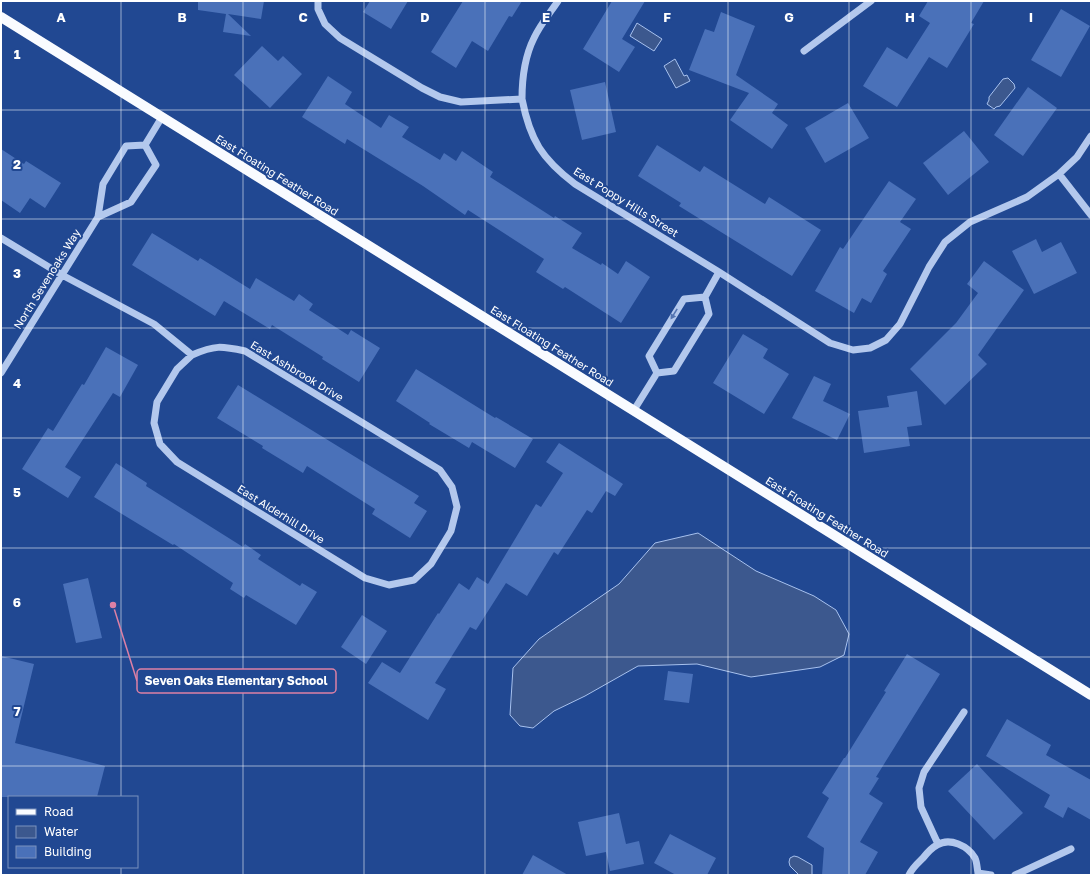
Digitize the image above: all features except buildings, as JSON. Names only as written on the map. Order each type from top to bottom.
[{"type":"main road","name":"East Floating Feather Road","points":[[1,17],[1091,695]]},
{"type":"street","points":[[318,1],[318,9],[325,24],[340,38],[422,88],[440,97],[461,102],[522,99]]},
{"type":"street","name":"East Poppy Hills Street","points":[[558,1],[534,38],[526,57],[522,79],[522,99],[526,119],[533,138],[544,156],[558,171],[575,184],[719,272],[830,343],[853,350],[870,348],[886,340],[900,324],[929,267],[945,242],[970,222],[1027,197],[1059,174]]},
{"type":"street","points":[[804,51],[871,1]]},
{"type":"street","points":[[98,217],[131,202],[156,165],[145,145],[162,117]]},
{"type":"street","points":[[1091,136],[1077,156],[1059,174],[1091,215]]},
{"type":"street","name":"North Sevenoaks Way","points":[[1,372],[98,217],[103,184],[126,146],[145,145]]},
{"type":"street","points":[[1,238],[62,275],[154,324],[192,355]]},
{"type":"street","points":[[657,373],[674,371],[710,314],[705,297],[719,272]]},
{"type":"street","points":[[657,373],[649,356],[684,299],[705,297]]},
{"type":"street","name":"East Ashbrook Drive","points":[[192,355],[206,349],[222,346],[245,351],[440,470],[452,487],[457,506]]},
{"type":"street","name":"East Alderhill Drive","points":[[192,355],[177,369],[157,402],[154,423],[160,444],[177,462],[365,578],[389,585],[414,580],[431,564],[452,531],[457,506]]},
{"type":"street","points":[[634,410],[657,373]]},
{"type":"street","points":[[938,844],[921,807],[919,788],[924,772],[964,712]]},
{"type":"street","points":[[909,875],[911,870],[931,849],[938,844],[947,842],[957,843],[968,849],[976,859],[978,874],[991,875]]},
{"type":"street","points":[[1015,875],[1070,849]]},
{"type":"water","points":[[637,23],[662,39],[654,51],[630,36]]},
{"type":"water","points":[[675,59],[684,76],[687,75],[690,81],[676,88],[664,66]]},
{"type":"water","points":[[1008,78],[1014,84],[1015,88],[1000,106],[994,109],[987,104],[989,97],[1003,79]]},
{"type":"water","points":[[698,533],[756,571],[814,596],[836,610],[849,634],[844,655],[820,667],[751,677],[697,664],[638,666],[585,696],[554,711],[533,728],[520,726],[510,715],[513,668],[539,639],[619,584],[655,543]]},
{"type":"water","points":[[794,856],[812,865],[812,875],[799,875],[790,866],[790,858]]},
{"type":"place","name":"Seven Oaks Elementary School","points":[[113,605]]}]
